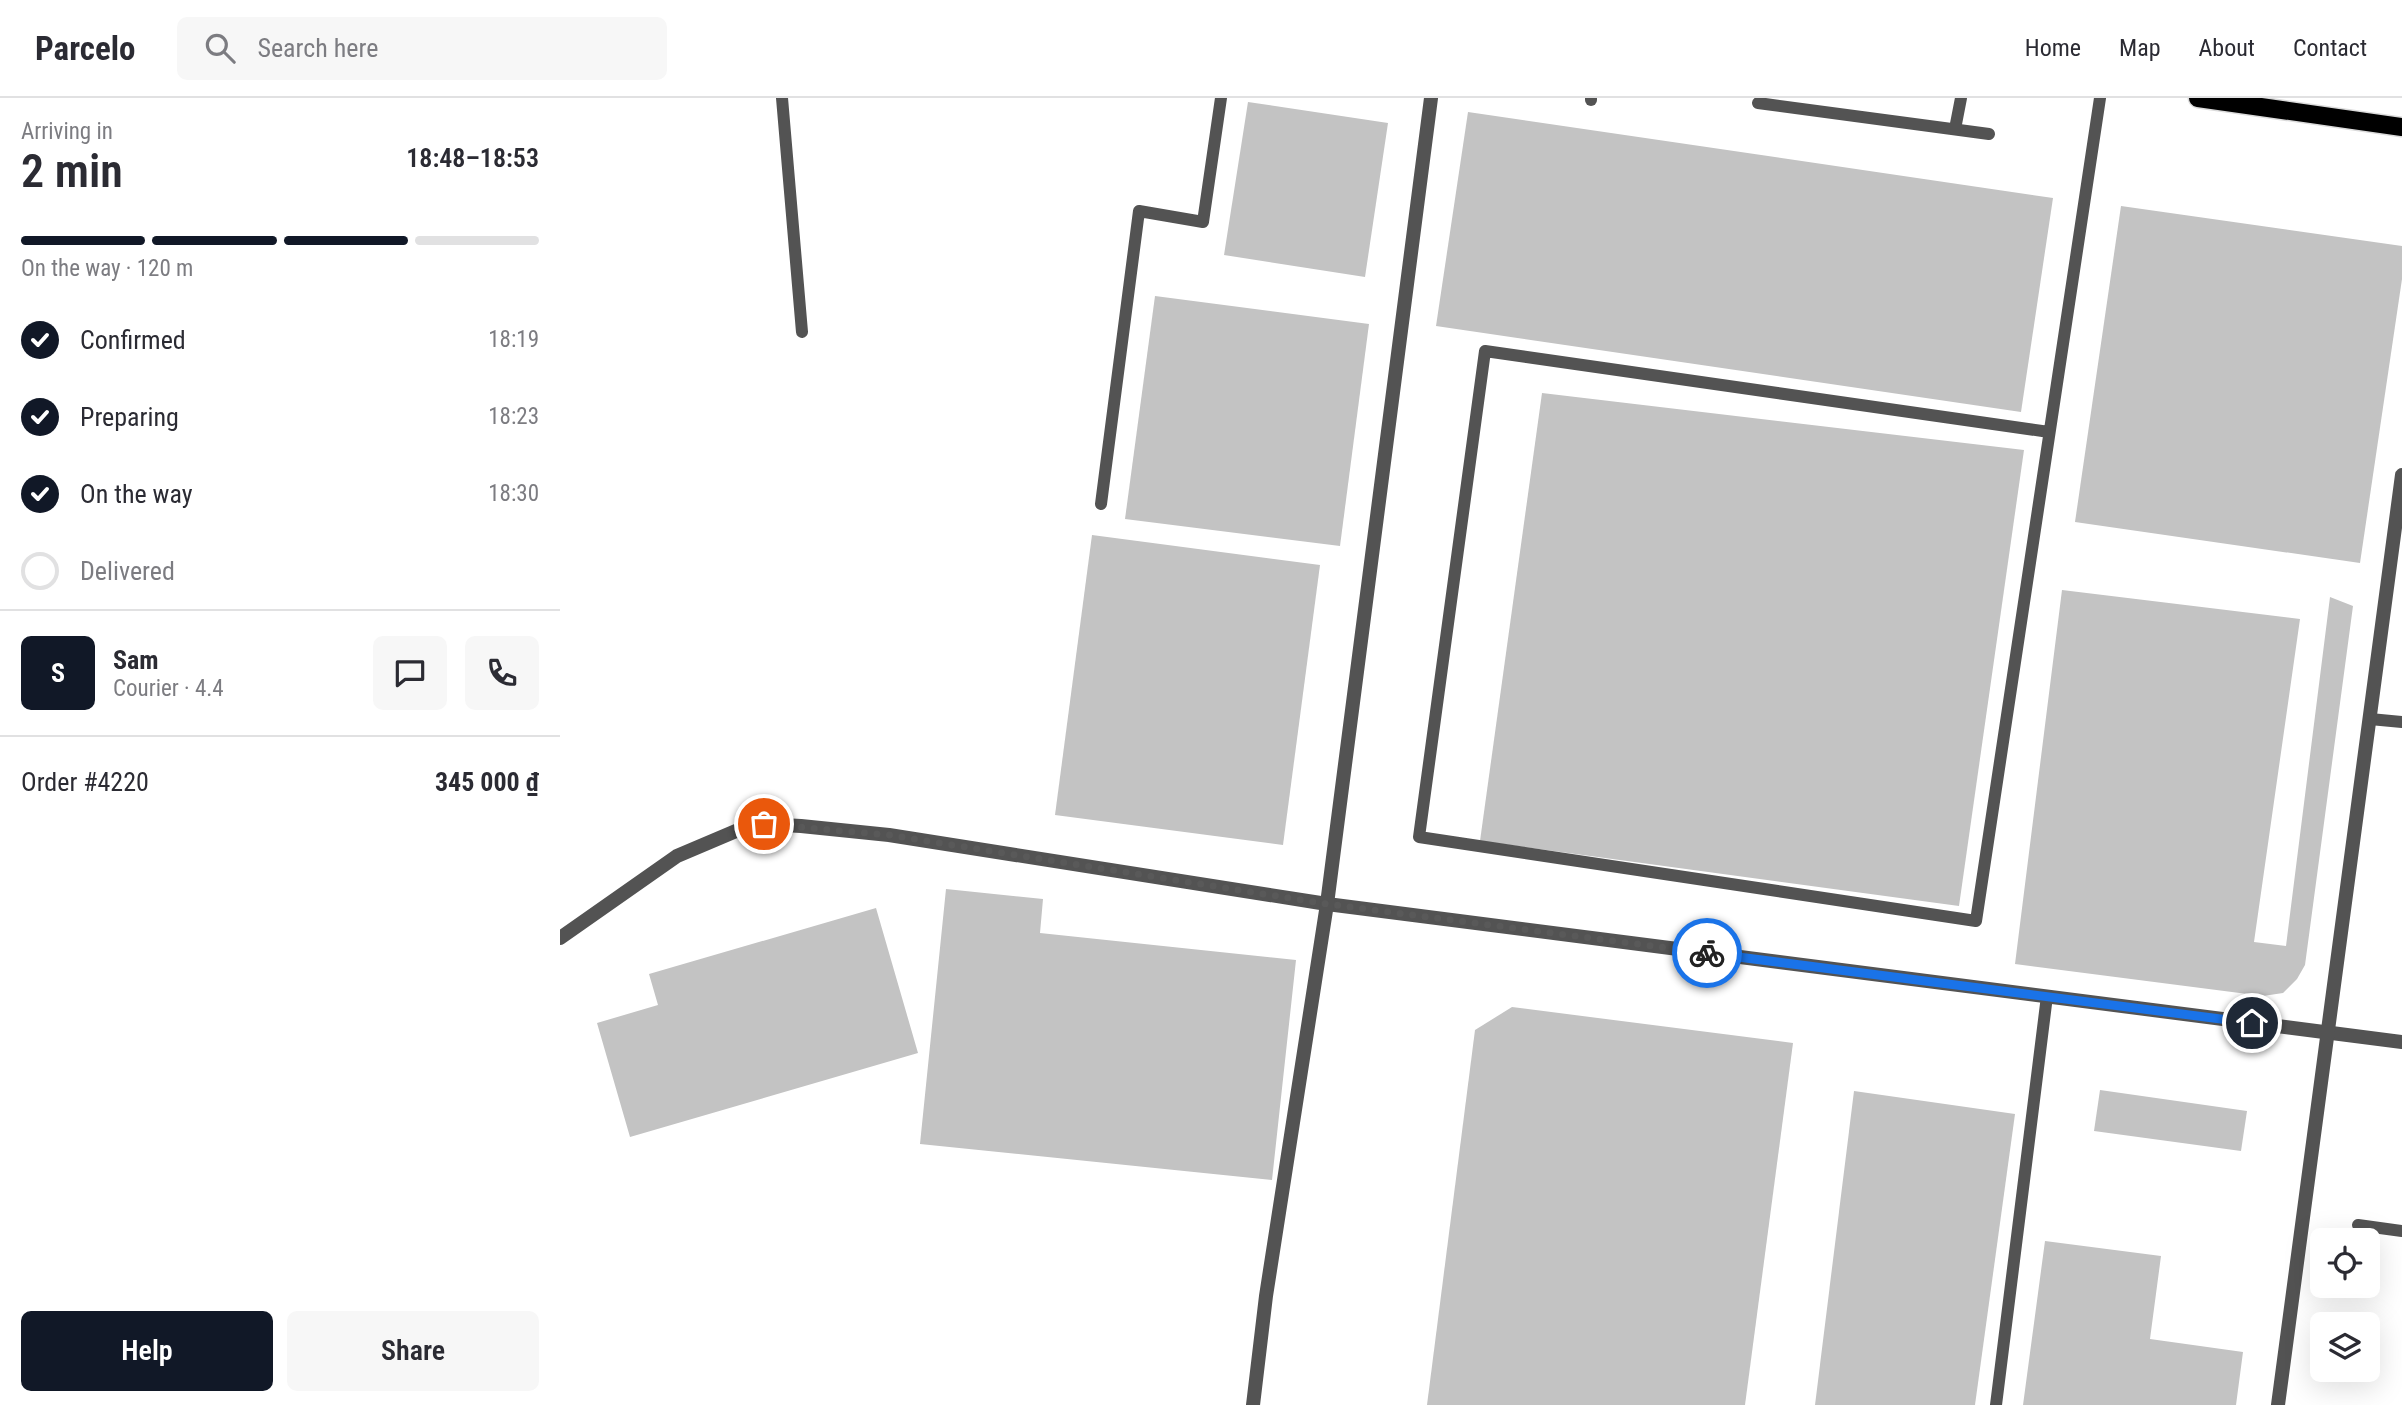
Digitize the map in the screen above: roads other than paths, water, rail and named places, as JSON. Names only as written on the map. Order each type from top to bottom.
[{"type":"main road","points":[[2198,98],[2402,127]]},
{"type":"street","points":[[1253,1405],[1265,1296],[1327,904],[1431,98]]},
{"type":"street","points":[[2278,1405],[2402,475]]},
{"type":"street","points":[[560,937],[677,856],[743,828],[764,824],[889,835],[1327,904],[2402,1042]]},
{"type":"lane","points":[[782,98],[802,332]]},
{"type":"lane","points":[[1101,504],[1139,211],[1203,222],[1221,98]]},
{"type":"lane","points":[[1955,129],[1961,98]]},
{"type":"lane","points":[[2049,432],[1485,351],[1419,837],[1976,920],[2100,98]]},
{"type":"lane","points":[[1758,103],[1784,102],[1989,134]]},
{"type":"lane","points":[[2370,719],[2402,722]]},
{"type":"lane","points":[[1996,1405],[2047,996]]},
{"type":"lane","points":[[2358,1225],[2402,1231]]}]
